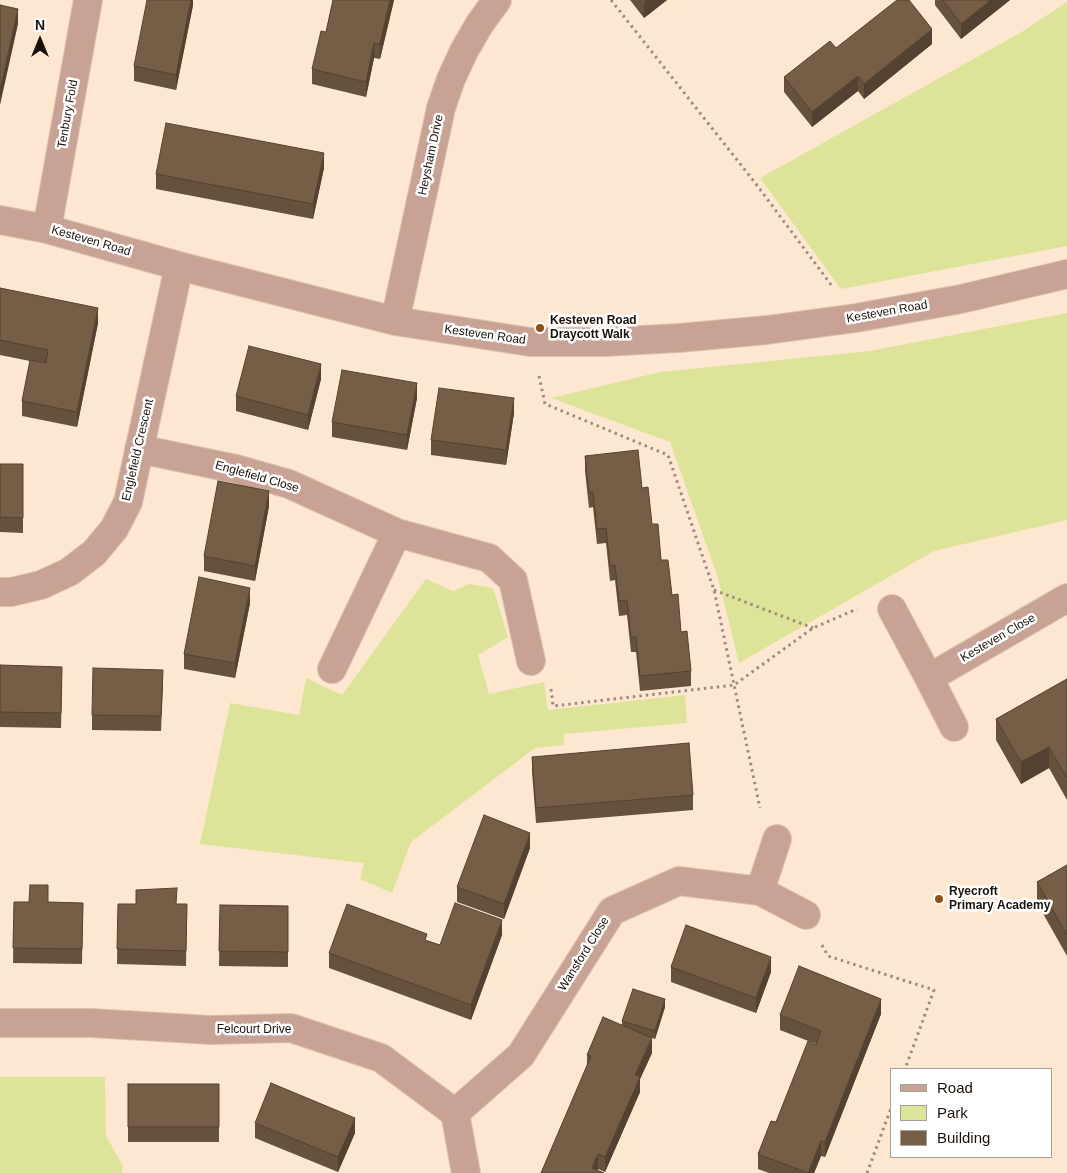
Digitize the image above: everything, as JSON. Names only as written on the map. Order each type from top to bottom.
[{"type":"street","name":"Tenbury Fold","points":[[47,229],[88,0]]},
{"type":"street","name":"Heysham Drive","points":[[395,321],[441,108],[451,79],[464,51],[479,25],[497,0]]},
{"type":"street","name":"Kesteven Road","points":[[0,220],[47,229],[179,266],[395,321],[530,342],[604,342],[679,338],[767,330],[856,318],[961,299],[1067,274]]},
{"type":"street","name":"Englefield Crescent","points":[[0,592],[10,592],[41,585],[69,572],[94,553],[114,529],[128,502],[179,266]]},
{"type":"street","name":"Englefield Close","points":[[139,449],[236,468],[289,484],[397,532],[488,558],[513,580],[531,661]]},
{"type":"street","points":[[332,669],[397,532]]},
{"type":"street","name":"Kesteven Close","points":[[930,678],[1067,598]]},
{"type":"street","points":[[892,610],[930,678],[954,727]]},
{"type":"street","points":[[760,891],[777,839]]},
{"type":"street","name":"Wansford Close","points":[[455,1114],[521,1055],[612,910],[678,880],[760,891],[806,915]]},
{"type":"street","name":"Felcourt Drive","points":[[0,1024],[91,1023],[211,1030],[291,1028],[381,1058],[455,1114]]},
{"type":"street","points":[[455,1114],[466,1173]]},
{"type":"path","points":[[611,0],[756,184],[856,318]]},
{"type":"path","points":[[530,342],[545,404],[668,455],[714,590],[763,821],[777,839]]},
{"type":"path","points":[[714,590],[813,628]]},
{"type":"path","points":[[531,661],[550,682],[553,706],[734,685],[813,628],[863,607],[892,610]]},
{"type":"path","points":[[806,915],[828,956],[934,990],[905,1068]]},
{"type":"path","points":[[867,1173],[890,1111]]},
{"type":"green space","points":[[1067,2],[1067,246],[841,289],[760,178],[1020,33]]},
{"type":"green space","points":[[1067,313],[1067,520],[934,551],[739,663],[718,578],[670,442],[551,398],[660,372],[870,351]]},
{"type":"green space","points":[[426,579],[453,591],[469,584],[493,588],[508,637],[478,655],[489,694],[544,682],[548,710],[685,695],[687,723],[564,734],[564,745],[535,748],[411,842],[392,893],[360,879],[364,863],[200,844],[230,703],[299,715],[306,678],[342,695]]},
{"type":"green space","points":[[0,1077],[105,1077],[106,1136],[123,1166],[122,1173],[0,1173]]},
{"type":"building","points":[[147,0],[191,0],[176,75],[134,66]]},
{"type":"building","points":[[333,0],[390,0],[380,44],[374,43],[366,82],[312,69],[321,31],[326,32]]},
{"type":"building","points":[[897,0],[909,0],[932,29],[864,84],[858,76],[812,112],[784,77],[830,41],[836,48]]},
{"type":"building","points":[[943,0],[991,0],[961,24]]},
{"type":"building","points":[[0,5],[18,9],[0,90]]},
{"type":"building","points":[[166,123],[324,153],[313,204],[156,174]]},
{"type":"building","points":[[0,288],[98,308],[77,412],[22,401],[30,360],[46,363],[48,350],[0,340]]},
{"type":"building","points":[[249,346],[321,364],[308,415],[236,396]]},
{"type":"building","points":[[342,370],[417,383],[407,435],[332,422]]},
{"type":"building","points":[[439,388],[514,398],[506,450],[431,440]]},
{"type":"building","points":[[638,450],[642,488],[648,487],[652,524],[658,524],[661,560],[668,560],[672,595],[678,594],[681,632],[687,631],[691,671],[640,676],[636,637],[631,637],[627,600],[619,601],[615,565],[610,566],[606,528],[597,529],[593,492],[589,493],[585,456]]},
{"type":"building","points":[[0,464],[23,464],[23,518],[0,517]]},
{"type":"building","points":[[218,481],[269,491],[255,566],[204,556]]},
{"type":"building","points":[[199,577],[250,588],[235,663],[184,654]]},
{"type":"building","points":[[0,665],[62,667],[61,713],[0,712]]},
{"type":"building","points":[[93,668],[163,670],[161,716],[92,715]]},
{"type":"building","points":[[1067,679],[1067,778],[1049,747],[1021,762],[996,719]]},
{"type":"building","points":[[689,743],[693,795],[536,808],[532,757]]},
{"type":"building","points":[[484,815],[530,833],[504,904],[457,887]]},
{"type":"building","points":[[1067,865],[1067,935],[1037,882]]},
{"type":"building","points":[[30,885],[48,885],[48,902],[83,903],[82,949],[13,948],[14,902],[29,902]]},
{"type":"building","points":[[177,888],[176,904],[187,904],[186,951],[117,949],[118,904],[136,904],[136,890]]},
{"type":"building","points":[[455,903],[502,920],[471,1005],[329,953],[347,904],[427,934],[425,940],[440,945]]},
{"type":"building","points":[[220,905],[288,906],[288,952],[219,951]]},
{"type":"building","points":[[686,925],[771,957],[756,998],[671,967]]},
{"type":"building","points":[[799,966],[881,999],[825,1142],[821,1141],[808,1173],[758,1154],[771,1121],[776,1122],[808,1041],[816,1045],[821,1031],[780,1015]]},
{"type":"building","points":[[633,989],[665,999],[655,1031],[622,1021]]},
{"type":"building","points":[[603,1017],[652,1038],[635,1075],[640,1077],[605,1157],[598,1154],[592,1168],[604,1173],[541,1173],[591,1056],[587,1055]]},
{"type":"building","points":[[271,1083],[355,1118],[338,1157],[255,1123]]},
{"type":"building","points":[[128,1084],[219,1084],[219,1127],[128,1127]]},
{"type":"place","name":"Kesteven Road Draycott Walk","points":[[540,328]]},
{"type":"place","name":"Ryecroft Primary Academy","points":[[939,899]]}]
